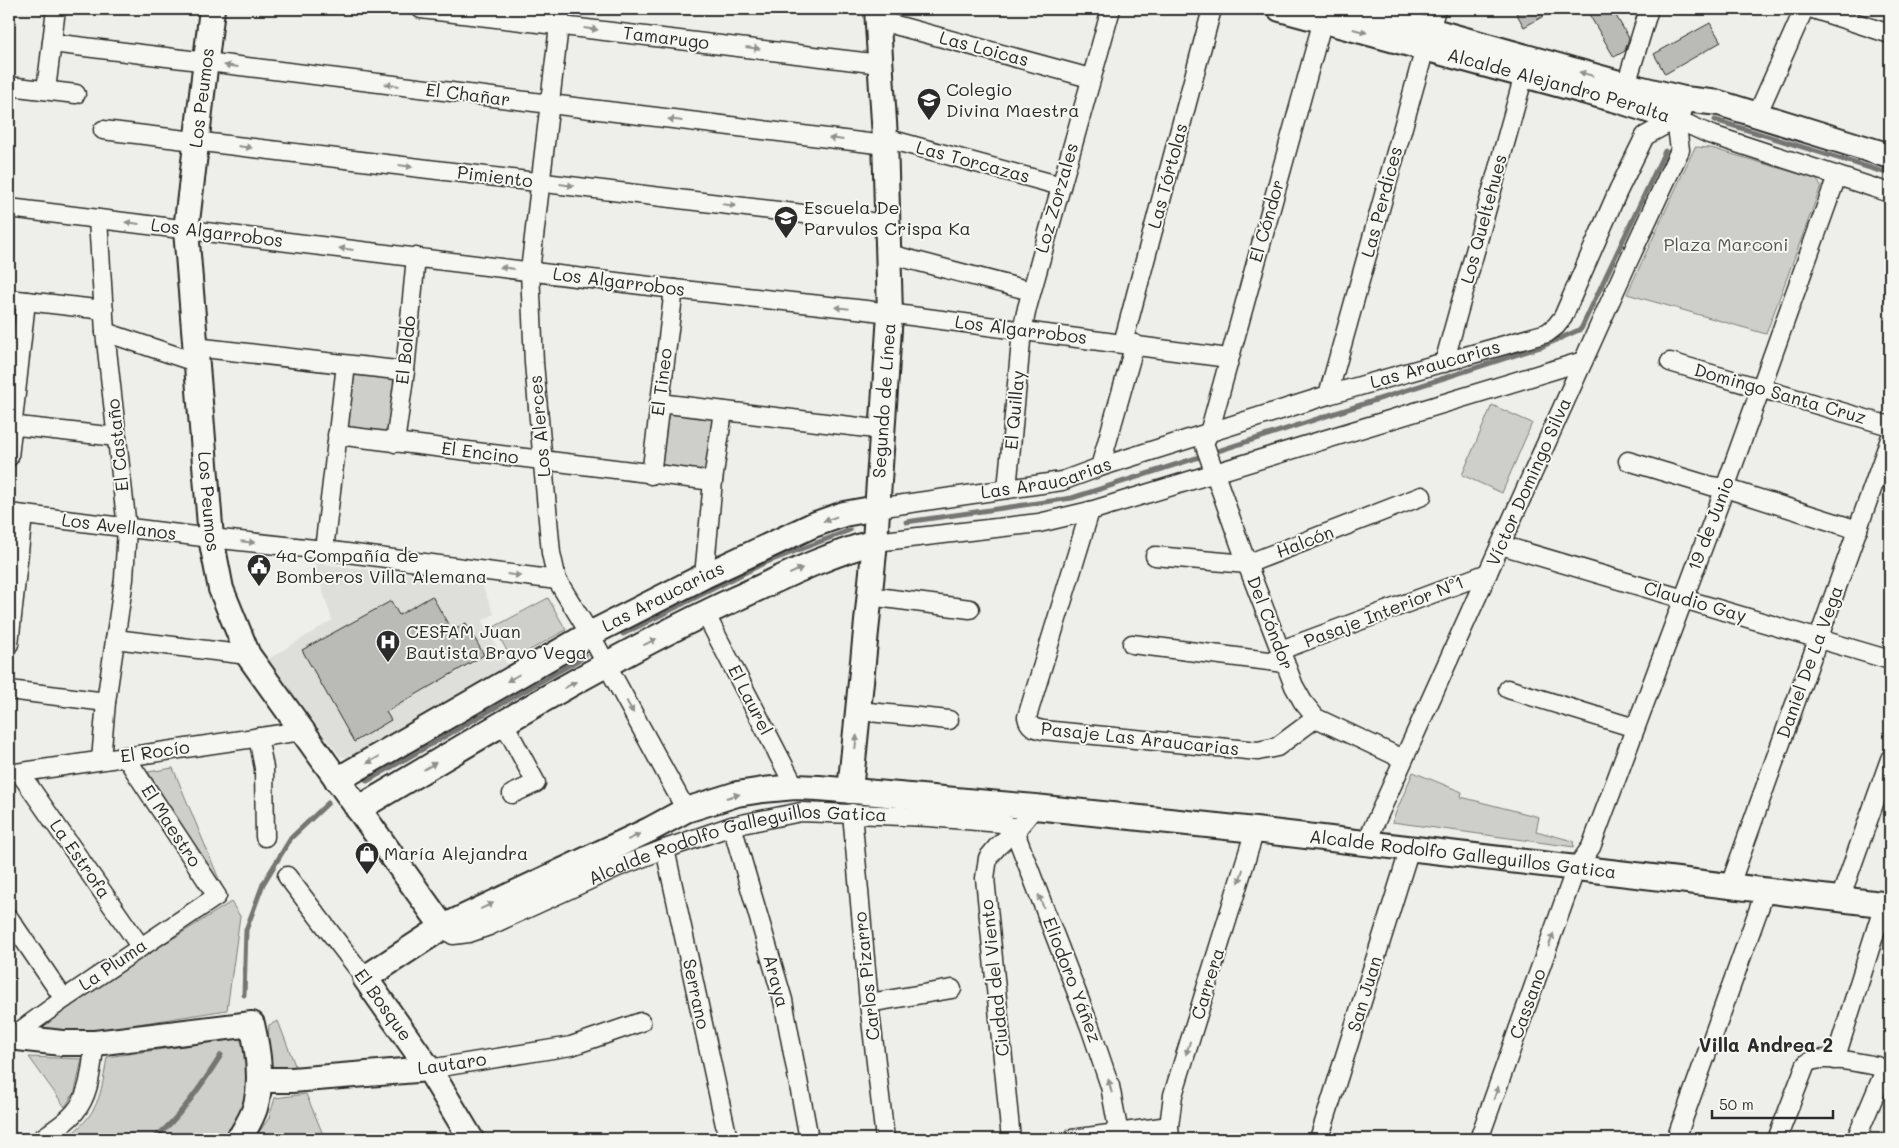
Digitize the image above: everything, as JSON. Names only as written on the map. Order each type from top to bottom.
[{"type":"street","points":[[46,90],[56,9]]},
{"type":"street","name":"Los Peumos","points":[[212,9],[186,230],[211,538],[221,589],[248,655],[442,927]]},
{"type":"street","name":"Tamarugo","points":[[421,9],[560,17],[880,64]]},
{"type":"street","name":"Loz Zorzales","points":[[1022,331],[1031,291],[1111,9]]},
{"type":"street","name":"Las Tórtolas","points":[[1100,467],[1212,9]]},
{"type":"street","name":"Alcalde Alejandro Peralta","points":[[1280,9],[1430,29],[1524,76],[1620,101],[1680,109],[1719,103],[1890,156]]},
{"type":"street","name":"Alcalde Alejandro Peralta","points":[[1355,9],[1626,85],[1680,109],[1709,134],[1890,193]]},
{"type":"street","points":[[1626,85],[1649,9]]},
{"type":"street","points":[[1756,115],[1804,9]]},
{"type":"street","points":[[1813,9],[1890,34]]},
{"type":"street","name":"Las Loicas","points":[[877,14],[1090,78]]},
{"type":"street","name":"Segundo de Línea","points":[[851,802],[884,430],[890,314],[885,142],[877,14]]},
{"type":"street","name":"El Cóndor","points":[[1207,438],[1325,15]]},
{"type":"street","name":"Los Alerces","points":[[560,17],[530,271],[534,363],[551,554],[556,580],[590,634],[686,810]]},
{"type":"street","name":"Las Perdices","points":[[1328,395],[1430,29]]},
{"type":"street","name":"El Chañar","points":[[52,43],[549,104],[885,142]]},
{"type":"street","name":"Los Queltehues","points":[[1444,363],[1524,76]]},
{"type":"street","points":[[9,86],[76,94]]},
{"type":"street","name":"Las Araucarias","points":[[337,780],[590,634],[704,576],[813,525],[844,514],[877,508],[1062,481],[1100,467],[1207,438],[1328,395],[1547,333],[1562,318],[1618,191],[1646,136],[1680,109]]},
{"type":"street","name":"Víctor Domingo Silva","points":[[1366,843],[1680,150],[1680,109]]},
{"type":"street","name":"Pimiento","points":[[103,130],[887,224]]},
{"type":"street","name":"Las Torcazas","points":[[885,142],[1061,186]]},
{"type":"street","name":"19 de Junio","points":[[1576,868],[1591,847],[1761,388],[1837,176]]},
{"type":"street","name":"Los Algarrobos","points":[[9,208],[890,314],[1228,358]]},
{"type":"street","name":"El Castaño","points":[[98,218],[105,332],[127,528],[124,579],[106,702],[101,760]]},
{"type":"street","points":[[889,254],[1031,291]]},
{"type":"street","name":"El Boldo","points":[[394,443],[405,371],[416,257]]},
{"type":"street","name":"El Tineo","points":[[651,475],[674,289]]},
{"type":"street","points":[[9,457],[17,300],[104,310]]},
{"type":"street","name":"El Quillay","points":[[1007,489],[1022,331]]},
{"type":"street","points":[[105,332],[196,355],[405,371]]},
{"type":"street","name":"Las Araucarias","points":[[358,809],[606,664],[705,613],[820,560],[875,542],[1039,523],[1090,511],[1213,469],[1583,361]]},
{"type":"street","name":"Domingo Santa Cruz","points":[[1670,362],[1890,426]]},
{"type":"street","points":[[324,550],[346,365]]},
{"type":"street","points":[[659,403],[884,430]]},
{"type":"street","points":[[704,576],[713,481],[723,411]]},
{"type":"street","points":[[10,426],[117,437]]},
{"type":"street","name":"El Encino","points":[[337,435],[651,475],[713,481]]},
{"type":"street","name":"Del Cóndor","points":[[1207,438],[1213,469],[1247,564],[1283,657],[1303,702],[1316,718],[1403,760]]},
{"type":"street","name":"Daniel De La Vega","points":[[1730,885],[1890,439]]},
{"type":"street","points":[[1628,461],[1711,486],[1724,488],[1858,530]]},
{"type":"street","name":"Halcón","points":[[1155,556],[1247,564],[1422,496]]},
{"type":"street","name":"Pasaje Las Araucarias","points":[[1090,511],[1026,717],[1028,723],[1033,728],[1258,751],[1277,746],[1316,718]]},
{"type":"street","points":[[9,635],[16,514]]},
{"type":"street","name":"Los Avellanos","points":[[16,514],[324,550],[556,580]]},
{"type":"street","name":"Claudio Gay","points":[[1500,545],[1890,660]]},
{"type":"street","name":"Pasaje Interior Nº1","points":[[1283,657],[1488,573]]},
{"type":"street","points":[[870,596],[970,609]]},
{"type":"street","name":"El Laurel","points":[[705,613],[795,788]]},
{"type":"street","points":[[115,640],[248,655]]},
{"type":"street","points":[[1132,644],[1283,657]]},
{"type":"street","points":[[1508,689],[1635,728]]},
{"type":"street","points":[[9,690],[106,702]]},
{"type":"street","points":[[859,711],[949,720]]},
{"type":"street","points":[[504,723],[536,782],[512,794]]},
{"type":"street","name":"El Rocío","points":[[14,773],[302,731]]},
{"type":"street","points":[[258,737],[264,768],[265,836]]},
{"type":"street","name":"El Maestro","points":[[125,756],[217,896]]},
{"type":"street","points":[[1840,899],[1890,759]]},
{"type":"street","name":"La Estrofa","points":[[14,773],[140,946]]},
{"type":"street","name":"Alcalde Rodolfo Galleguillos Gatica","points":[[365,978],[442,927],[649,830],[686,810],[738,794],[795,788],[851,802],[929,817],[1002,824],[1017,829]]},
{"type":"street","name":"Alcalde Rodolfo Galleguillos Gatica","points":[[442,927],[454,935],[469,933],[618,867],[732,826],[851,802],[1035,807],[1255,830],[1766,889],[1887,905]]},
{"type":"street","name":"Carlos Pizarro","points":[[851,802],[869,1003],[885,1139]]},
{"type":"street","points":[[1017,829],[1035,807]]},
{"type":"street","name":"Araya","points":[[732,826],[783,1000],[809,1139]]},
{"type":"street","name":"Eliodoro Yáñez","points":[[1017,829],[1018,840],[1090,1027],[1110,1086],[1119,1134]]},
{"type":"street","name":"Ciudad del Viento","points":[[1011,1139],[985,878],[988,858],[1017,829]]},
{"type":"street","name":"Carrera","points":[[1170,1133],[1173,1095],[1255,830]]},
{"type":"street","name":"San Juan","points":[[1319,1139],[1410,848]]},
{"type":"street","name":"Serrano","points":[[665,849],[728,1139]]},
{"type":"street","name":"Cassano","points":[[1479,1139],[1576,868]]},
{"type":"street","name":"El Bosque","points":[[287,876],[365,978],[429,1069],[471,1139]]},
{"type":"street","points":[[1676,1139],[1766,889]]},
{"type":"street","name":"La Pluma","points":[[9,1038],[140,946],[217,896]]},
{"type":"street","points":[[1834,1060],[1887,905]]},
{"type":"street","points":[[9,918],[64,999]]},
{"type":"street","points":[[869,1003],[952,989]]},
{"type":"street","name":"Lautaro","points":[[259,1080],[292,1080],[429,1069],[571,1046],[641,1022]]},
{"type":"street","points":[[9,1038],[62,1043],[95,1042],[252,1024],[259,1067],[259,1080],[255,1108],[242,1136],[238,1139]]},
{"type":"street","points":[[41,1139],[74,1112],[82,1101],[89,1082],[95,1042]]},
{"type":"street","points":[[1777,1139],[1806,1064],[1815,1059],[1877,1066],[1882,1071],[1883,1075],[1856,1139]]},
{"type":"street","points":[[1072,1139],[1119,1134],[1170,1133]]},
{"type":"shaded area","name":"CESFAM Juan Bautista Bravo Vega","points":[[314,563],[481,583],[494,614],[482,621],[508,666],[349,758],[340,756],[267,660],[332,620]]},
{"type":"green space","name":"Plaza Marconi","points":[[1695,147],[1711,148],[1816,179],[1821,186],[1766,334],[1627,294]]},
{"type":"green space","points":[[351,373],[398,380],[391,437],[344,431]]},
{"type":"green space","points":[[1492,405],[1532,423],[1502,493],[1462,475]]},
{"type":"green space","points":[[668,412],[717,415],[709,472],[662,467]]},
{"type":"green space","points":[[548,598],[566,630],[512,660],[494,627]]},
{"type":"green space","points":[[173,768],[226,896],[148,772]]},
{"type":"green space","points":[[1413,772],[1462,792],[1461,797],[1539,817],[1536,831],[1573,841],[1574,847],[1392,822]]},
{"type":"green space","points":[[231,902],[240,916],[227,1010],[94,1031],[31,1028]]},
{"type":"green space","points":[[278,1021],[296,1068],[273,1070],[267,1061],[269,1025]]},
{"type":"green space","points":[[240,1038],[250,1064],[248,1096],[233,1126],[217,1139],[65,1139],[92,1112],[103,1083],[107,1057]]},
{"type":"green space","points":[[29,1057],[82,1059],[75,1091],[65,1107]]},
{"type":"green space","points":[[306,1094],[325,1139],[254,1139],[269,1118],[275,1098]]},
{"type":"building","points":[[1514,9],[1556,9],[1524,27]]},
{"type":"building","points":[[1586,9],[1612,9],[1629,38],[1625,51],[1614,57]]},
{"type":"building","points":[[1710,23],[1721,42],[1665,74],[1654,54]]},
{"type":"building","points":[[432,596],[452,631],[466,623],[484,655],[386,712],[391,720],[354,742],[302,650],[391,601],[399,615]]},
{"type":"waterway","points":[[1715,120],[1890,174]]},
{"type":"waterway","points":[[906,522],[1072,498],[1543,346],[1581,329],[1665,151]]},
{"type":"waterway","points":[[623,634],[762,564],[850,530]]},
{"type":"waterway","points":[[367,781],[585,656]]},
{"type":"waterway","points":[[244,995],[246,930],[263,884],[291,838],[328,803]]},
{"type":"waterway","points":[[152,1139],[180,1113],[221,1055]]},
{"type":"place","name":"Colegio Divina Maestra","points":[[929,121]]},
{"type":"place","name":"Escuela De Parvulos Crispa Ka","points":[[786,239]]},
{"type":"place","name":"4a Compañía de Bomberos Villa Alemana","points":[[259,587]]},
{"type":"place","name":"CESFAM Juan Bautista Bravo Vega","points":[[388,663]]},
{"type":"place","name":"María Alejandra","points":[[367,875]]},
{"type":"district","name":"Villa Andrea 2","points":[[1766,1045]]}]
